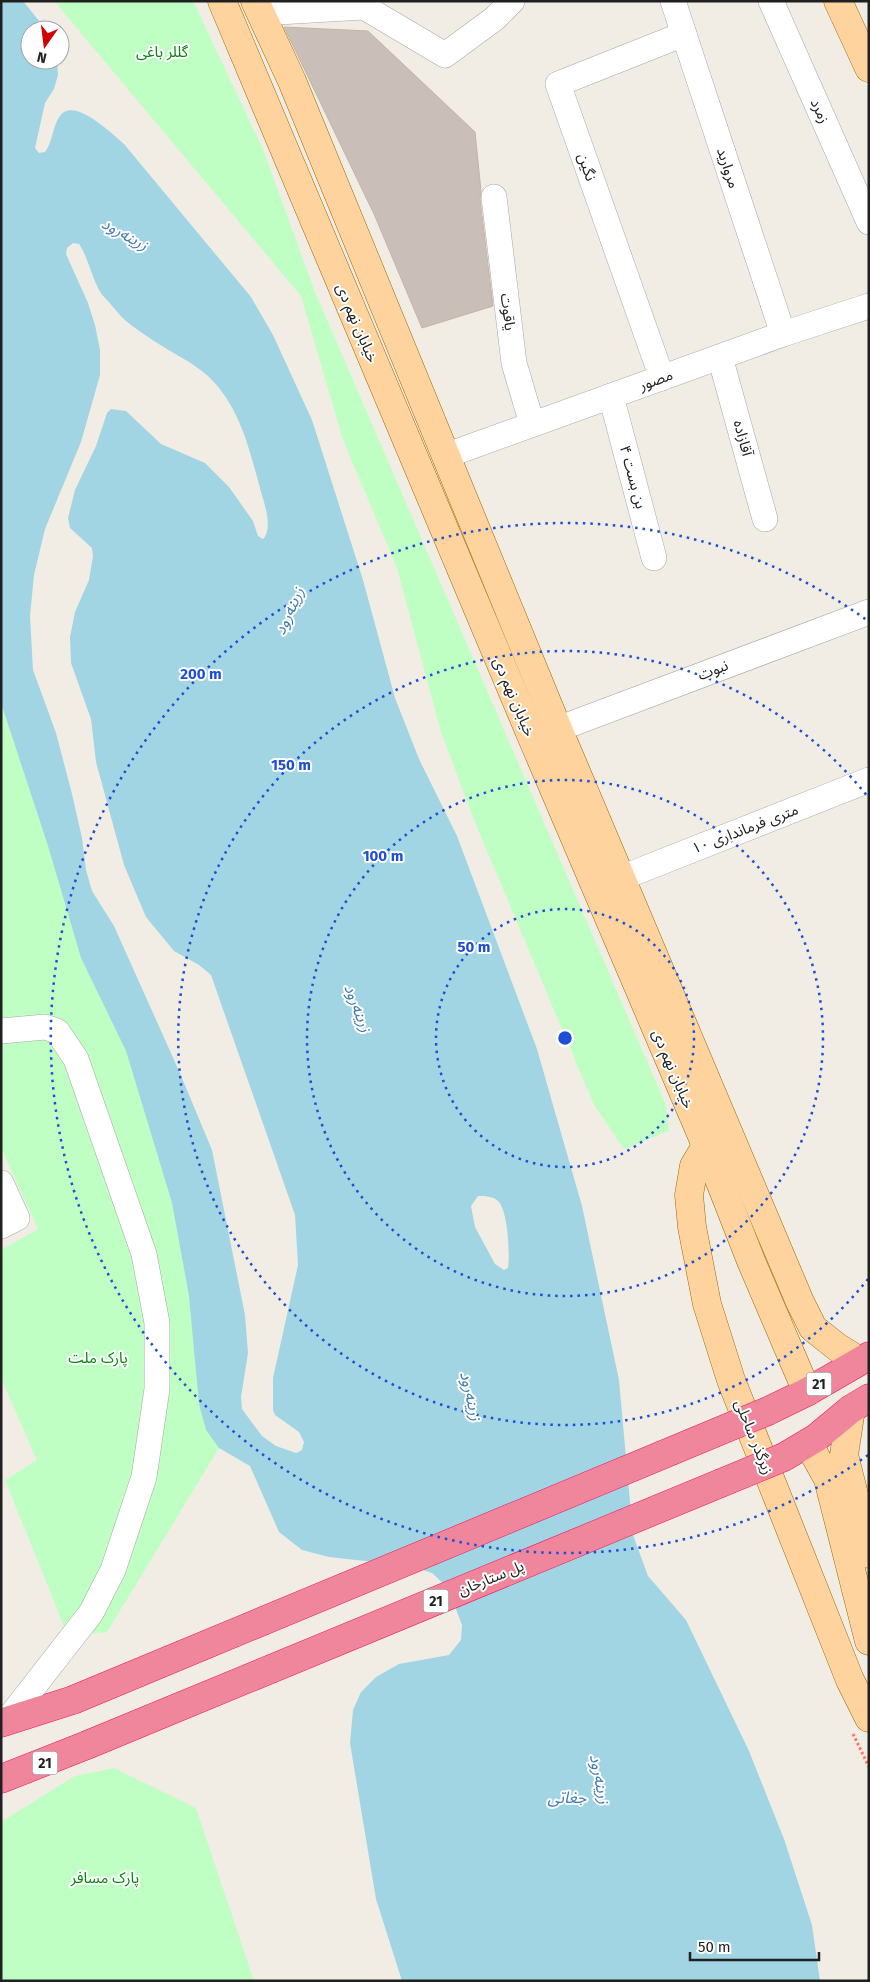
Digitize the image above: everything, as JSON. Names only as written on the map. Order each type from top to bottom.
[{"type":"highway","name":"21","points":[[4,1723],[73,1700],[768,1411],[807,1392],[864,1358]]},
{"type":"highway","name":"21","points":[[808,1443],[860,1403]]},
{"type":"highway","name":"پل ستارخان","points":[[1,1779],[88,1745],[784,1457],[808,1443]]},
{"type":"main road","name":"خیابان نهم دی","points":[[222,1],[417,467],[706,1146],[751,1261],[807,1392]]},
{"type":"main road","points":[[838,1],[869,68]]},
{"type":"main road","name":"خیابان نهم دی","points":[[258,7],[292,82],[558,729],[800,1302],[813,1328],[837,1347],[864,1358]]},
{"type":"main road","points":[[417,467],[445,456]]},
{"type":"main road","points":[[706,1146],[732,1138]]},
{"type":"main road","name":"زیرگذر ساحلی","points":[[706,1146],[694,1166],[689,1195],[692,1227],[707,1304],[731,1380],[850,1680],[861,1726]]},
{"type":"main road","points":[[860,1403],[844,1455],[864,1523],[869,1554]]},
{"type":"main road","points":[[808,1443],[828,1479],[862,1586],[869,1641]]},
{"type":"street","points":[[258,7],[365,4],[445,55],[490,10],[512,1]]},
{"type":"street","name":"مروارید","points":[[673,1],[783,334]]},
{"type":"street","name":"زمرد","points":[[771,1],[869,222]]},
{"type":"street","name":"نگین","points":[[662,378],[558,84],[684,34]]},
{"type":"street","name":"یاقوت","points":[[494,197],[514,363],[532,424]]},
{"type":"street","name":"مصور","points":[[445,456],[783,334],[869,306]]},
{"type":"street","name":"آقازاده","points":[[720,357],[765,519]]},
{"type":"street","name":"بن بست ۴","points":[[611,396],[654,558]]},
{"type":"street","name":"نبوت","points":[[558,729],[869,612]]},
{"type":"street","name":"۱۰ متری فرمانداری","points":[[621,878],[869,780]]},
{"type":"street","points":[[1,1031],[45,1027],[57,1031],[76,1059],[144,1254],[157,1323],[157,1389],[144,1477],[114,1570],[91,1613],[4,1723]]},
{"type":"street","points":[[1,1183],[17,1218],[1,1226]]},
{"type":"path","points":[[861,1726],[869,1767]]},
{"type":"green space","name":"گللر باغی","points":[[54,1],[193,1],[263,149],[315,292],[666,1105],[669,1131],[624,1149],[594,1105],[474,820],[441,732],[397,568],[343,440],[301,296]]},
{"type":"green space","name":"پارک ملت","points":[[1,703],[48,846],[81,958],[126,1051],[172,1203],[189,1296],[206,1430],[219,1448],[107,1632],[68,1636],[5,1480],[37,1460],[1,1378],[1,1250],[38,1229],[1,1148]]},
{"type":"green space","name":"پارک مسافر","points":[[114,1768],[196,1808],[254,1981],[1,1981],[1,1822],[75,1776]]},
{"type":"water","name":"جغاتی","points":[[1,1],[23,1],[38,20],[20,20],[20,70],[58,70],[54,89],[45,103],[35,148],[39,153],[45,152],[50,144],[55,125],[60,116],[66,111],[83,113],[102,125],[124,144],[251,297],[273,335],[312,420],[363,580],[395,698],[419,759],[457,836],[537,1049],[582,1206],[619,1380],[633,1535],[648,1576],[686,1620],[749,1751],[784,1839],[812,1925],[820,1981],[402,1981],[376,1899],[350,1743],[353,1710],[361,1692],[376,1677],[399,1664],[449,1655],[461,1640],[462,1625],[448,1588],[432,1573],[410,1566],[329,1557],[302,1550],[279,1532],[250,1466],[219,1448],[206,1430],[199,1404],[189,1296],[172,1203],[126,1051],[81,958],[48,846],[1,703]],"holes":[[[73,243],[79,244],[101,293],[123,318],[154,341],[202,371],[219,388],[236,415],[248,445],[266,510],[268,523],[266,535],[263,539],[258,536],[253,521],[229,487],[205,463],[161,444],[126,411],[111,409],[107,413],[96,446],[75,490],[68,518],[70,528],[92,548],[93,556],[89,580],[75,612],[70,637],[71,663],[91,719],[96,762],[124,865],[146,917],[174,951],[199,965],[211,975],[295,1215],[298,1265],[273,1378],[273,1410],[275,1415],[299,1432],[304,1442],[302,1450],[296,1453],[276,1446],[262,1436],[242,1409],[241,1397],[248,1353],[245,1315],[212,1150],[114,926],[92,891],[86,870],[82,838],[72,794],[56,733],[33,670],[30,616],[34,575],[45,529],[81,442],[100,375],[100,350],[95,325],[88,303],[66,254],[67,248]],[[478,1196],[498,1201],[506,1222],[509,1253],[508,1268],[504,1270],[495,1264],[475,1227],[471,1206]]]},
{"type":"building","points":[[284,27],[368,31],[475,132],[481,191],[480,199],[493,306],[422,328],[374,214]]},
{"type":"water label","name":"زرینه‌رود","points":[[125,234]]},
{"type":"water label","name":"زرینه‌رود","points":[[289,611]]},
{"type":"water label","name":"زرینه‌رود","points":[[358,1008]]},
{"type":"water label","name":"زرینه‌رود","points":[[471,1396]]},
{"type":"water label","name":"زرینه‌رود","points":[[600,1779]]}]
